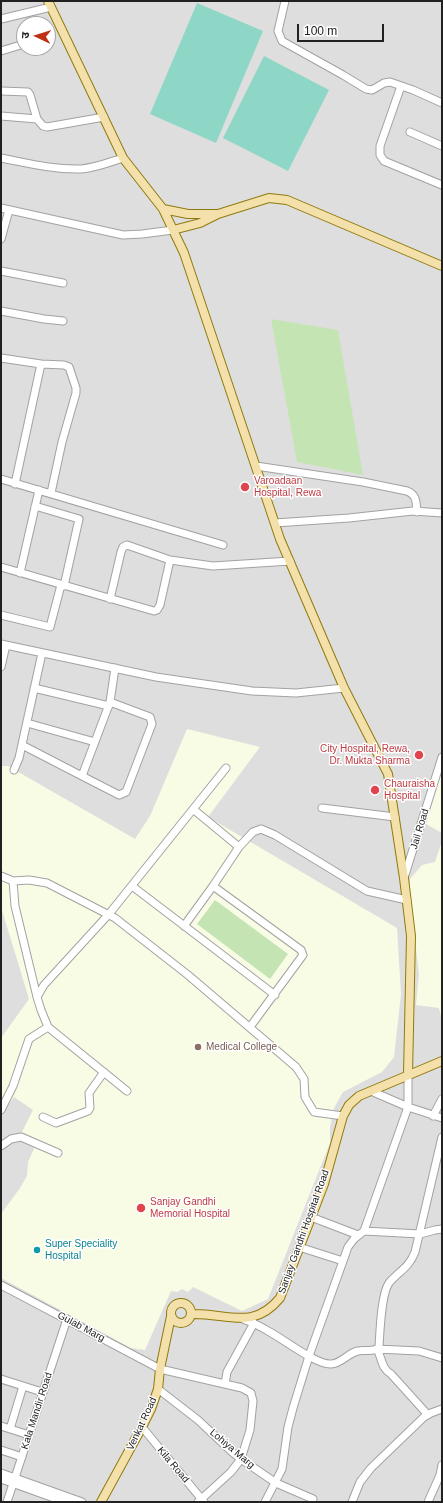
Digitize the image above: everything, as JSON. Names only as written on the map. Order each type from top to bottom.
[{"type":"main road","points":[[49,4],[123,158],[163,209],[184,252],[275,522],[290,561],[344,688],[388,774],[404,878],[411,936],[408,1074]]},
{"type":"main road","points":[[173,230],[269,198],[287,200],[442,266]]},
{"type":"main road","points":[[163,209],[188,214],[218,214]]},
{"type":"main road","name":"Sanjay Gandhi Hospital Road","points":[[192,1314],[242,1319],[268,1311],[280,1298],[324,1184],[343,1116],[349,1105],[360,1096],[408,1074],[442,1061]]},
{"type":"main road","points":[[179,1303],[188,1305],[192,1314],[189,1321],[182,1324],[175,1322],[171,1316],[171,1309],[179,1303]]},
{"type":"main road","name":"Venkat Road","points":[[101,1502],[151,1409],[158,1389],[160,1369],[171,1316]]},
{"type":"street","points":[[285,1],[278,31],[282,41],[366,89],[372,90],[387,82],[401,86],[442,103]]},
{"type":"street","points":[[1,19],[49,4]]},
{"type":"street","points":[[1,51],[16,46]]},
{"type":"street","points":[[401,86],[380,146],[380,155],[384,161],[442,185]]},
{"type":"street","points":[[1,91],[28,92],[37,119],[43,126],[47,127],[104,117]]},
{"type":"street","points":[[1,116],[37,119]]},
{"type":"street","points":[[410,132],[442,146]]},
{"type":"street","points":[[1,158],[54,167],[82,169],[95,167],[123,158]]},
{"type":"street","points":[[1,239],[5,209],[123,235],[173,230]]},
{"type":"street","points":[[1,271],[63,283]]},
{"type":"street","points":[[1,311],[44,319],[63,320]]},
{"type":"street","points":[[1,358],[40,364],[64,365],[70,367],[76,388],[51,493]]},
{"type":"street","points":[[15,484],[40,364]]},
{"type":"street","points":[[256,466],[363,482],[412,493],[416,498],[417,512]]},
{"type":"street","points":[[1,479],[223,545]]},
{"type":"street","points":[[20,573],[39,490]]},
{"type":"street","points":[[1,615],[50,627],[63,585],[79,520],[35,506]]},
{"type":"street","points":[[275,522],[349,518],[417,512],[442,513]]},
{"type":"street","points":[[110,599],[123,547],[128,545],[170,560],[213,566],[290,561]]},
{"type":"street","points":[[1,567],[154,611],[157,610],[160,605],[170,560]]},
{"type":"street","points":[[1,667],[4,645],[156,677],[252,691],[296,693],[344,688]]},
{"type":"street","points":[[14,770],[19,758],[42,653]]},
{"type":"street","points":[[82,776],[110,704],[115,668]]},
{"type":"street","points":[[22,745],[119,794],[126,792],[152,724],[150,717],[110,704],[34,688]]},
{"type":"street","points":[[27,723],[95,742]]},
{"type":"street","name":"Jail Road","points":[[404,878],[441,766],[442,757]]},
{"type":"street","points":[[37,997],[44,985],[109,914],[226,768]]},
{"type":"street","points":[[322,808],[395,817]]},
{"type":"street","points":[[193,809],[239,847]]},
{"type":"street","points":[[184,926],[239,847],[253,832],[261,829],[276,835],[367,891],[407,900]]},
{"type":"street","points":[[1,876],[13,881],[29,880],[47,883],[109,914],[188,975],[296,1067],[302,1074],[304,1079],[305,1097],[314,1112],[343,1116]]},
{"type":"street","points":[[13,881],[15,906],[37,997],[48,1027],[128,1091]]},
{"type":"street","points":[[132,886],[275,995]]},
{"type":"street","points":[[213,886],[301,950],[303,954],[275,995],[250,1027]]},
{"type":"street","points":[[1,1110],[15,1080],[29,1039],[48,1027]]},
{"type":"street","points":[[43,1117],[58,1123],[88,1111],[90,1108],[89,1093],[104,1072]]},
{"type":"street","points":[[265,1502],[276,1483],[283,1464],[290,1418],[309,1356],[343,1261],[351,1243],[361,1233],[408,1107],[408,1074]]},
{"type":"street","points":[[371,1091],[408,1107],[442,1118]]},
{"type":"street","points":[[433,1116],[442,1099]]},
{"type":"street","points":[[1,1146],[11,1139],[21,1137],[58,1153]]},
{"type":"street","points":[[377,1349],[379,1347],[386,1288],[412,1259],[420,1234],[442,1138]]},
{"type":"street","points":[[311,1217],[361,1233],[420,1234],[442,1229]]},
{"type":"street","points":[[299,1247],[343,1261]]},
{"type":"street","name":"Gulab Marg","points":[[1,1285],[160,1369],[249,1391],[253,1396],[250,1430],[241,1459]]},
{"type":"street","name":"Kala Mandir Road","points":[[7,1502],[67,1319]]},
{"type":"street","points":[[242,1319],[271,1332],[309,1356],[331,1364],[338,1362],[358,1351],[377,1349],[419,1351],[442,1358]]},
{"type":"street","points":[[224,1384],[227,1372],[254,1324]]},
{"type":"street","points":[[377,1349],[381,1356],[383,1366],[428,1415]]},
{"type":"street","points":[[1,1379],[42,1392]]},
{"type":"street","points":[[10,1429],[23,1386]]},
{"type":"street","name":"Lohiya Marg","points":[[158,1389],[198,1420],[241,1459],[276,1483],[314,1500]]},
{"type":"street","points":[[352,1502],[360,1482],[371,1468],[428,1415],[442,1409]]},
{"type":"street","points":[[1,1426],[29,1435]]},
{"type":"street","name":"Kila Road","points":[[142,1427],[201,1501]]},
{"type":"street","points":[[1,1450],[22,1457]]},
{"type":"street","points":[[201,1501],[231,1472],[241,1459]]},
{"type":"street","points":[[428,1502],[440,1475],[442,1465]]},
{"type":"street","points":[[1,1473],[14,1481],[65,1502]]},
{"type":"street","points":[[1,1479],[14,1481],[82,1502]]},
{"type":"shaded area","points":[[1,1],[442,1],[442,1502],[1,1502]]},
{"type":"shaded area","points":[[197,3],[263,31],[216,143],[150,114]]},
{"type":"shaded area","points":[[264,56],[329,90],[288,171],[223,138]]},
{"type":"shaded area","name":"Medical College","points":[[187,729],[260,747],[208,817],[397,928],[401,994],[394,1057],[382,1072],[343,1092],[334,1108],[330,1127],[330,1143],[268,1299],[242,1311],[193,1287],[188,1292],[182,1289],[177,1292],[171,1291],[145,1350],[131,1348],[1,1278],[1,1214],[27,1176],[28,1162],[38,1140],[22,1132],[33,1110],[14,1097],[9,1104],[1,1097],[1,1038],[29,999],[1,907],[1,766],[8,766],[135,839],[150,816]]},
{"type":"shaded area","points":[[442,770],[442,833],[426,824]]},
{"type":"shaded area","points":[[442,841],[442,1021],[439,1008],[416,1005],[419,974],[409,890],[410,879],[422,865],[435,862]]},
{"type":"green space","points":[[271,319],[338,330],[363,475],[297,462]]},
{"type":"green space","points":[[215,900],[288,954],[270,979],[197,924]]},
{"type":"place","name":"Varoadaan Hospital, Rewa","points":[[245,487]]},
{"type":"place","name":"City Hospital, Rewa, Dr. Mukta Sharma","points":[[419,755]]},
{"type":"place","name":"Chauraisha Hospital","points":[[375,790]]},
{"type":"place","name":"Medical College","points":[[198,1047]]},
{"type":"place","name":"Sanjay Gandhi Memorial Hospital","points":[[141,1208]]},
{"type":"place","name":"Super Speciality Hospital","points":[[37,1250]]}]
